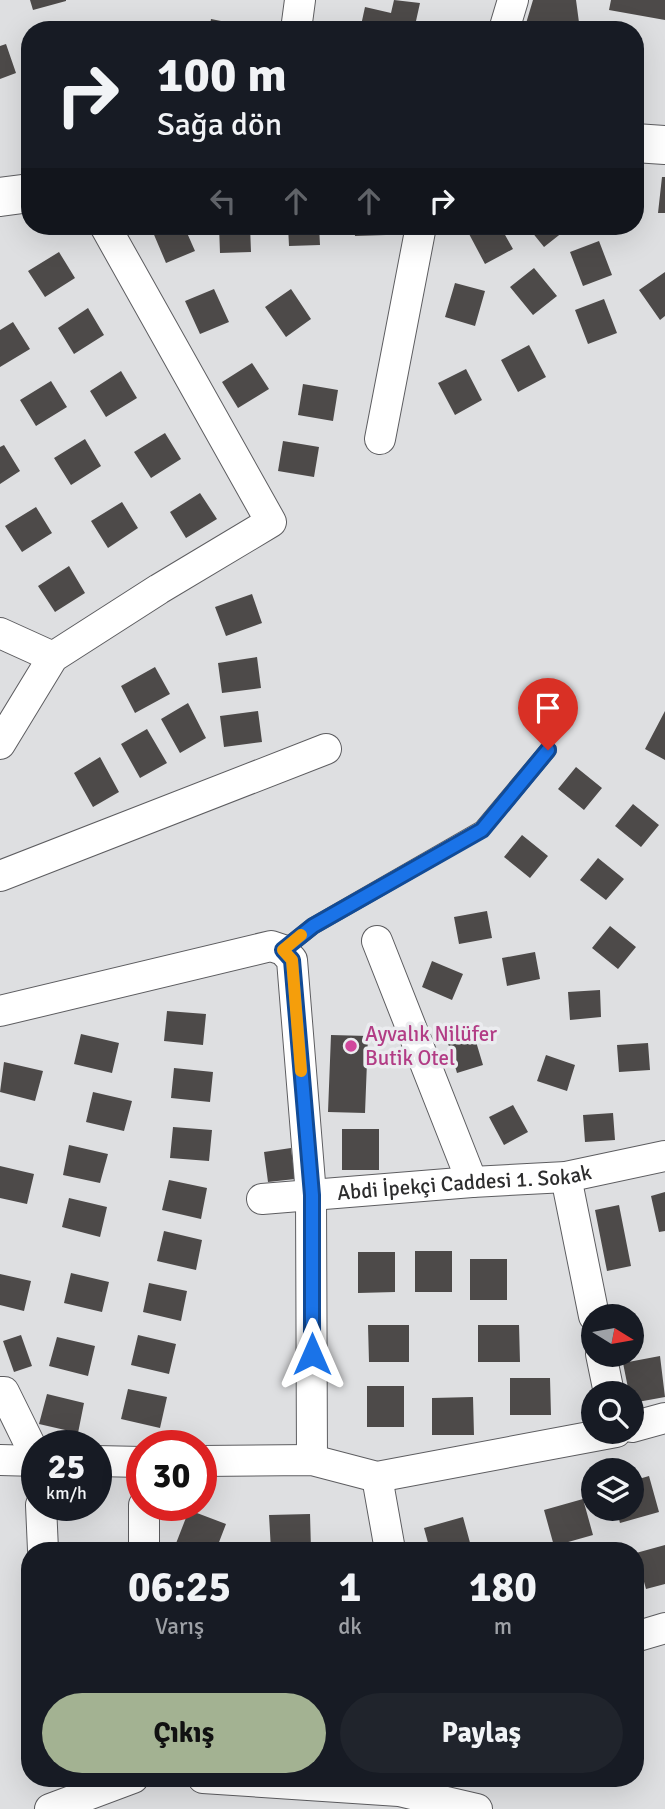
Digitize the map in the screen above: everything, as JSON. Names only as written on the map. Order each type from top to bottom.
[{"type":"street","points":[[297,21],[300,0]]},
{"type":"street","points":[[507,21],[513,0]]},
{"type":"street","points":[[644,144],[665,145]]},
{"type":"street","points":[[0,197],[21,194]]},
{"type":"street","points":[[0,744],[52,657],[271,522],[110,235]]},
{"type":"street","points":[[380,439],[419,235]]},
{"type":"street","points":[[0,633],[52,657]]},
{"type":"street","points":[[0,876],[326,749]]},
{"type":"street","points":[[377,941],[472,1182]]},
{"type":"street","points":[[0,1011],[271,946],[283,950],[292,960],[312,1195],[312,1460]]},
{"type":"street","name":"Abdi İpekçi Caddesi 1. Sokak","points":[[262,1199],[566,1177],[665,1156]]},
{"type":"street","points":[[566,1177],[592,1304]]},
{"type":"street","points":[[0,1392],[4,1392],[22,1430]]},
{"type":"street","points":[[644,1424],[665,1418]]},
{"type":"street","points":[[217,1461],[312,1460],[377,1478],[581,1439]]},
{"type":"street","points":[[0,1460],[21,1460]]},
{"type":"street","points":[[377,1478],[389,1542]]},
{"type":"street","points":[[42,1521],[43,1542]]},
{"type":"street","points":[[144,1521],[144,1542]]},
{"type":"street","points":[[644,1634],[665,1628]]},
{"type":"street","points":[[56,1798],[98,1787]]},
{"type":"street","points":[[322,1787],[401,1793],[477,1809]]},
{"type":"lane","points":[[283,950],[313,926],[482,830],[548,750]]},
{"type":"building","points":[[30,0],[66,0],[66,1],[33,10]]},
{"type":"building","points":[[394,0],[420,3],[416,21],[362,21],[365,7],[391,13]]},
{"type":"building","points":[[533,0],[576,0],[579,21],[527,21]]},
{"type":"building","points":[[611,0],[665,0],[665,20],[609,10]]},
{"type":"building","points":[[6,44],[16,73],[0,79],[0,46]]},
{"type":"building","points":[[662,177],[665,177],[665,213],[658,213]]},
{"type":"building","points":[[154,235],[188,235],[195,251],[166,263]]},
{"type":"building","points":[[219,235],[250,235],[251,252],[220,253]]},
{"type":"building","points":[[288,235],[319,235],[320,245],[289,246]]},
{"type":"building","points":[[470,235],[505,235],[513,249],[485,264]]},
{"type":"building","points":[[534,235],[559,235],[544,247]]},
{"type":"building","points":[[599,241],[612,275],[583,286],[570,252]]},
{"type":"building","points":[[59,252],[75,278],[45,297],[28,271]]},
{"type":"building","points":[[534,268],[557,296],[533,315],[510,287]]},
{"type":"building","points":[[665,272],[665,316],[660,320],[639,290]]},
{"type":"building","points":[[455,283],[485,291],[475,326],[445,317]]},
{"type":"building","points":[[214,289],[229,322],[200,334],[185,301]]},
{"type":"building","points":[[291,289],[311,319],[286,337],[265,307]]},
{"type":"building","points":[[604,299],[617,333],[588,344],[575,310]]},
{"type":"building","points":[[88,308],[104,335],[74,354],[58,328]]},
{"type":"building","points":[[13,322],[30,349],[0,367],[0,330]]},
{"type":"building","points":[[529,345],[546,377],[518,392],[501,360]]},
{"type":"building","points":[[252,363],[269,389],[238,408],[222,382]]},
{"type":"building","points":[[466,369],[482,400],[455,415],[438,383]]},
{"type":"building","points":[[121,371],[137,398],[106,417],[90,391]]},
{"type":"building","points":[[51,381],[67,407],[36,426],[20,400]]},
{"type":"building","points":[[303,384],[338,390],[333,421],[298,415]]},
{"type":"building","points":[[165,433],[181,459],[151,478],[134,452]]},
{"type":"building","points":[[85,439],[101,466],[71,485],[54,458]]},
{"type":"building","points":[[283,441],[319,447],[314,477],[278,471]]},
{"type":"building","points":[[4,445],[20,471],[0,484],[0,447]]},
{"type":"building","points":[[200,493],[217,519],[186,538],[170,512]]},
{"type":"building","points":[[122,502],[138,528],[108,548],[91,521]]},
{"type":"building","points":[[36,507],[52,533],[22,552],[5,526]]},
{"type":"building","points":[[69,566],[85,593],[55,612],[38,586]]},
{"type":"building","points":[[252,594],[262,623],[226,636],[215,607]]},
{"type":"building","points":[[257,657],[261,688],[222,693],[218,663]]},
{"type":"building","points":[[155,667],[170,694],[135,713],[121,686]]},
{"type":"building","points":[[188,703],[206,738],[180,753],[161,719]]},
{"type":"building","points":[[258,711],[262,742],[224,747],[220,716]]},
{"type":"building","points":[[665,711],[665,760],[645,749]]},
{"type":"building","points":[[147,729],[167,763],[140,778],[121,744]]},
{"type":"building","points":[[100,757],[119,792],[93,807],[74,773]]},
{"type":"building","points":[[576,767],[602,788],[584,810],[558,789]]},
{"type":"building","points":[[633,804],[659,825],[641,847],[615,826]]},
{"type":"building","points":[[522,835],[548,856],[530,878],[504,857]]},
{"type":"building","points":[[598,858],[624,879],[606,900],[580,880]]},
{"type":"building","points":[[487,911],[492,938],[459,944],[454,917]]},
{"type":"building","points":[[610,926],[636,947],[618,969],[592,948]]},
{"type":"building","points":[[535,952],[540,979],[507,986],[502,958]]},
{"type":"building","points":[[432,961],[463,974],[452,1000],[422,987]]},
{"type":"building","points":[[600,990],[601,1017],[570,1020],[568,992]]},
{"type":"building","points":[[167,1011],[206,1014],[203,1045],[164,1041]]},
{"type":"building","points":[[81,1034],[119,1043],[112,1073],[74,1064]]},
{"type":"building","points":[[331,1035],[368,1036],[365,1113],[328,1112]]},
{"type":"building","points":[[474,1035],[483,1065],[457,1073],[448,1043]]},
{"type":"building","points":[[648,1043],[650,1070],[619,1072],[617,1045]]},
{"type":"building","points":[[546,1055],[575,1065],[567,1091],[537,1081]]},
{"type":"building","points":[[4,1062],[43,1071],[35,1101],[0,1092]]},
{"type":"building","points":[[174,1068],[213,1072],[210,1102],[171,1098]]},
{"type":"building","points":[[93,1092],[132,1101],[124,1131],[86,1122]]},
{"type":"building","points":[[513,1105],[528,1132],[504,1145],[489,1117]]},
{"type":"building","points":[[613,1113],[615,1140],[585,1142],[583,1115]]},
{"type":"building","points":[[173,1127],[212,1130],[209,1161],[170,1158]]},
{"type":"building","points":[[342,1129],[379,1129],[379,1170],[342,1170]]},
{"type":"building","points":[[69,1145],[108,1154],[100,1183],[63,1175]]},
{"type":"building","points":[[291,1148],[295,1179],[268,1182],[264,1152]]},
{"type":"building","points":[[0,1166],[34,1174],[27,1204],[0,1198]]},
{"type":"building","points":[[169,1180],[207,1188],[201,1219],[162,1210]]},
{"type":"building","points":[[665,1192],[665,1231],[659,1232],[651,1196]]},
{"type":"building","points":[[69,1198],[107,1207],[100,1237],[62,1227]]},
{"type":"building","points":[[619,1205],[631,1266],[607,1271],[595,1210]]},
{"type":"building","points":[[164,1231],[202,1240],[196,1270],[157,1261]]},
{"type":"building","points":[[415,1251],[452,1251],[452,1292],[415,1292]]},
{"type":"building","points":[[358,1252],[395,1252],[395,1292],[358,1293]]},
{"type":"building","points":[[470,1259],[507,1259],[507,1300],[470,1300]]},
{"type":"building","points":[[71,1273],[109,1282],[102,1312],[64,1303]]},
{"type":"building","points":[[0,1274],[31,1281],[24,1311],[0,1305]]},
{"type":"building","points":[[149,1283],[187,1291],[181,1321],[143,1312]]},
{"type":"building","points":[[368,1325],[409,1325],[409,1362],[369,1362]]},
{"type":"building","points":[[478,1325],[519,1325],[520,1362],[478,1362]]},
{"type":"building","points":[[21,1335],[32,1366],[14,1372],[3,1341]]},
{"type":"building","points":[[138,1335],[176,1344],[169,1374],[131,1365]]},
{"type":"building","points":[[57,1337],[95,1346],[88,1376],[49,1366]]},
{"type":"building","points":[[660,1356],[665,1397],[644,1401],[644,1381],[627,1381],[624,1367],[644,1367],[644,1359]]},
{"type":"building","points":[[510,1378],[550,1378],[551,1415],[510,1415]]},
{"type":"building","points":[[367,1386],[404,1386],[404,1427],[367,1427]]},
{"type":"building","points":[[128,1389],[167,1397],[160,1428],[121,1419]]},
{"type":"building","points":[[47,1394],[84,1403],[79,1430],[39,1424]]},
{"type":"building","points":[[473,1397],[474,1435],[432,1435],[432,1398]]},
{"type":"building","points":[[649,1476],[659,1512],[644,1516],[644,1477]]},
{"type":"building","points":[[581,1500],[581,1521],[589,1521],[593,1535],[568,1542],[553,1542],[544,1510]]},
{"type":"building","points":[[310,1514],[311,1542],[271,1542],[269,1515]]},
{"type":"building","points":[[463,1517],[470,1542],[428,1542],[424,1528]]},
{"type":"building","points":[[185,1521],[217,1521],[226,1524],[219,1542],[177,1542]]},
{"type":"building","points":[[665,1545],[665,1584],[646,1589],[644,1551]]},
{"type":"slow traffic","points":[[301,935],[283,950],[292,960],[301,1071]]},
{"type":"place","name":"Ayvalık Nilüfer Butik Otel","points":[[351,1046]]},
{"type":"route","points":[[312,1354],[312,1195],[292,960],[283,950],[313,926],[482,830],[548,750]]}]
